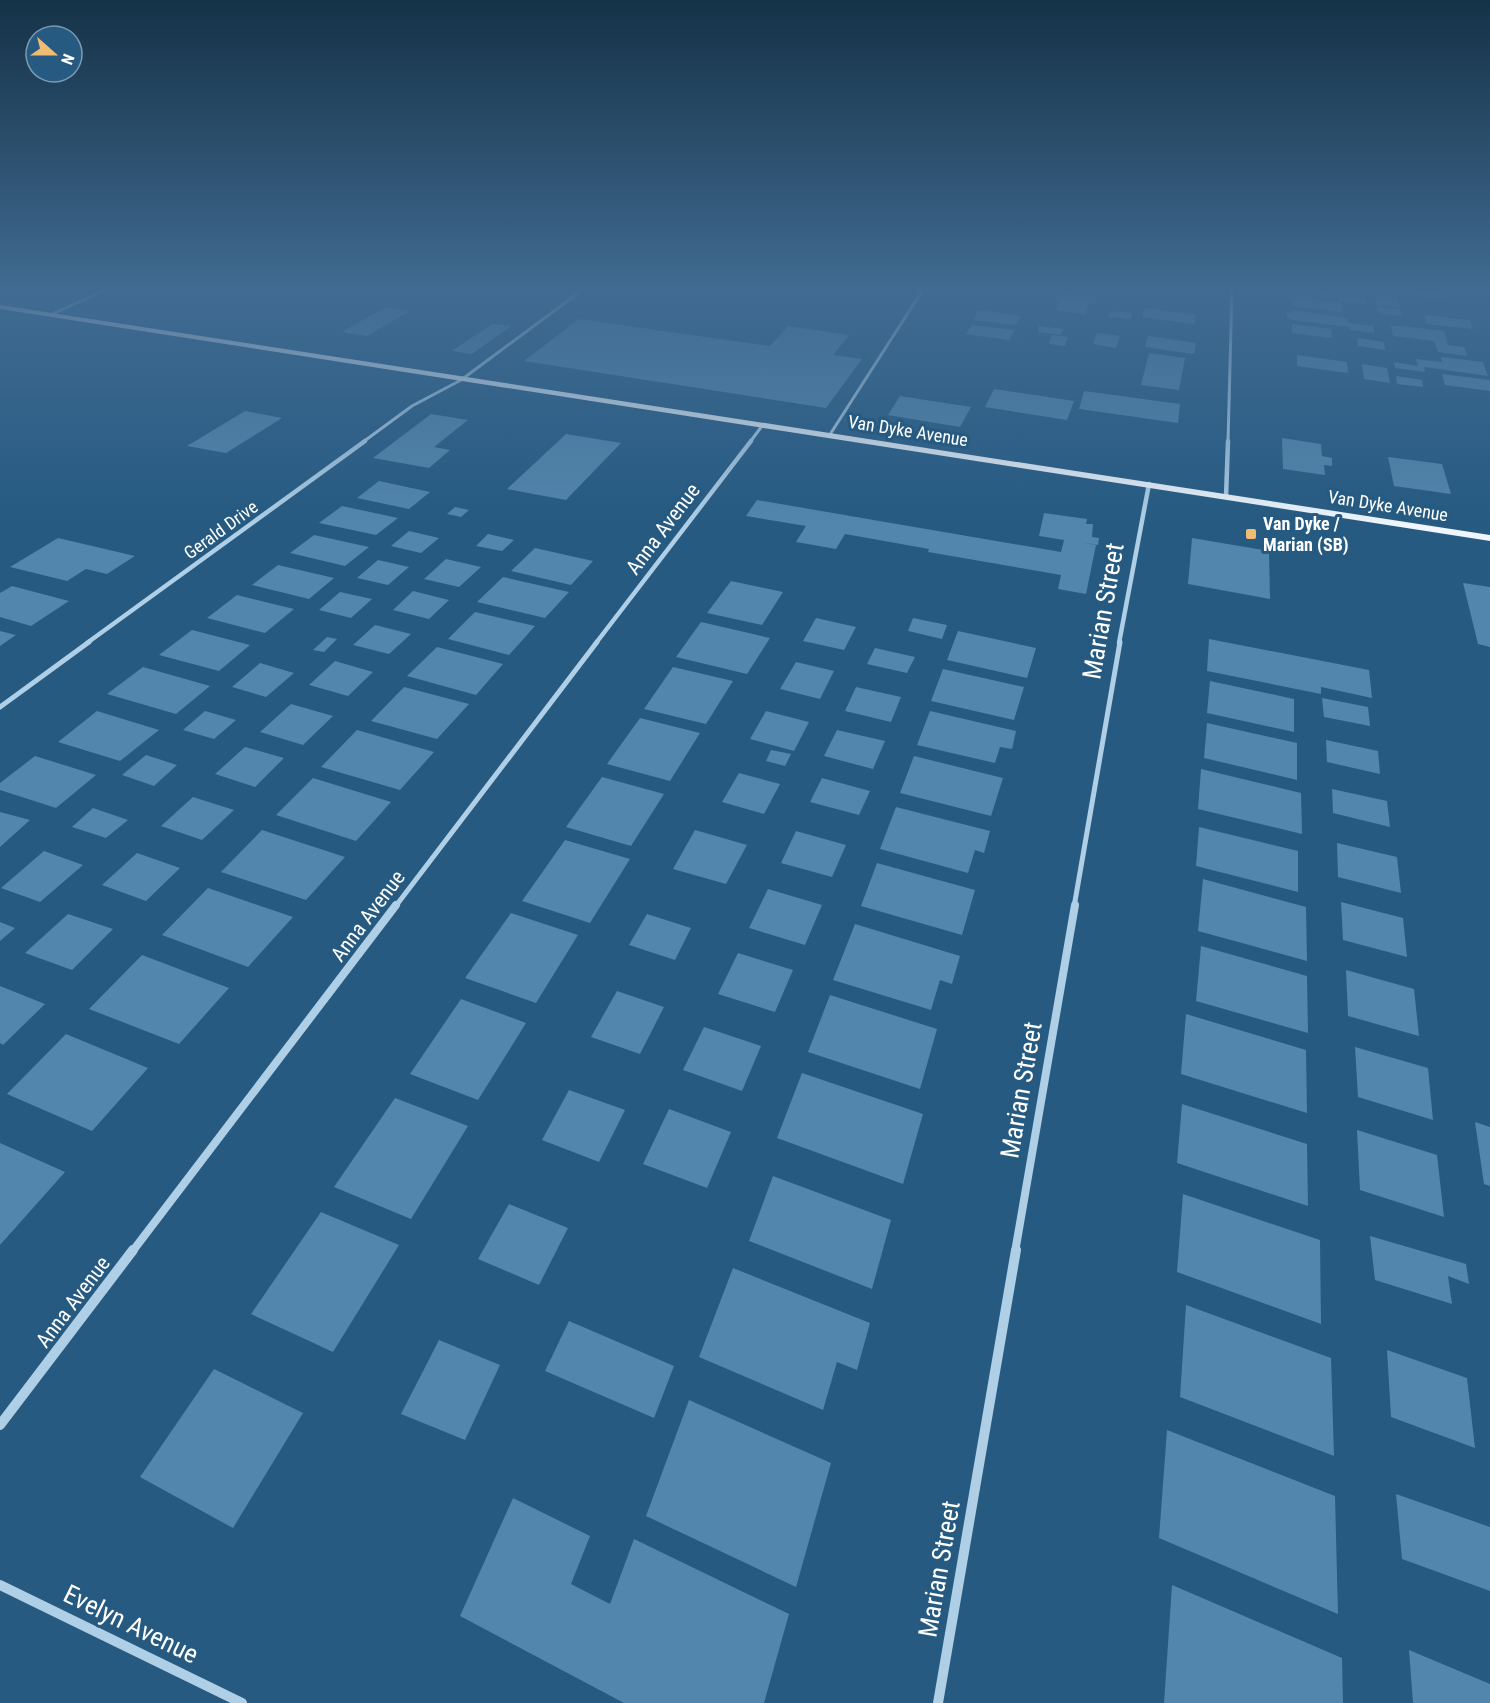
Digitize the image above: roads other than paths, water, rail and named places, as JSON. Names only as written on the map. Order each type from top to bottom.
[{"type":"main road","name":"Van Dyke Avenue","points":[[382,367],[1490,538]]},
{"type":"street","name":"Gerald Drive","points":[[0,707],[412,406],[461,380],[478,367]]},
{"type":"street","points":[[829,435],[873,367]]},
{"type":"street","points":[[1226,497],[1230,367]]},
{"type":"street","name":"Anna Avenue","points":[[0,1425],[762,426]]},
{"type":"street","name":"Marian Street","points":[[938,1703],[1140,523],[1149,484]]},
{"type":"street","name":"Evelyn Avenue","points":[[0,1585],[242,1703]]},
{"type":"place","name":"Van Dyke / Marian (SB)","points":[[1251,534]]}]
